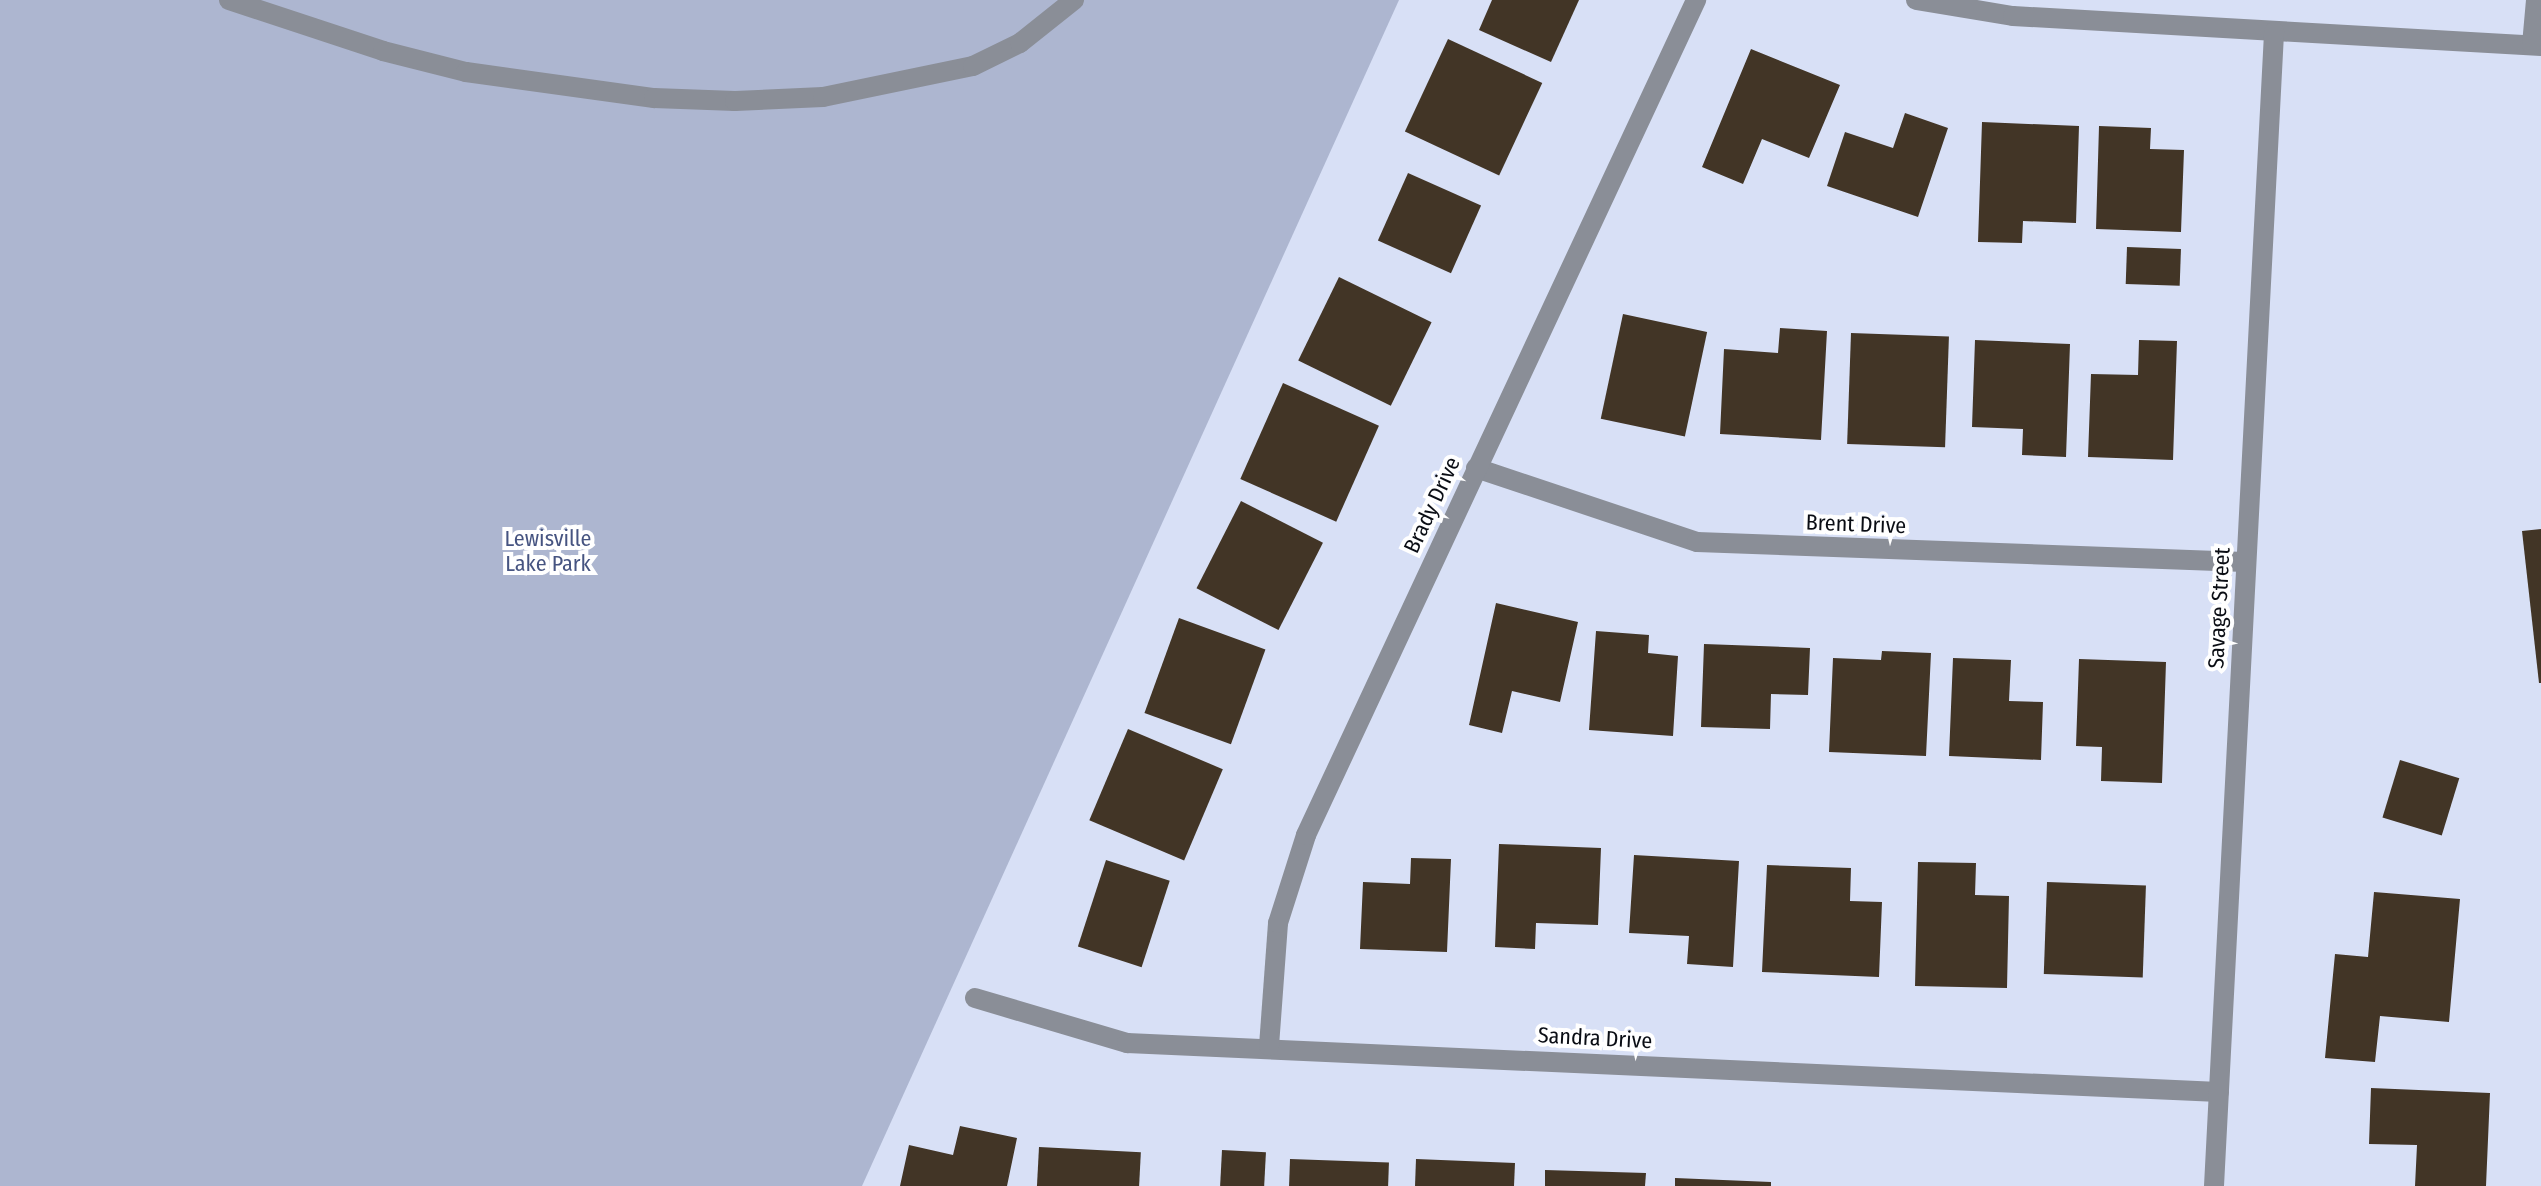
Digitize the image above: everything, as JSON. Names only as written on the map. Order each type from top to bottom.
[{"type":"street","points":[[229,0],[383,51],[466,72],[654,98],[735,101],[823,97],[973,66],[1020,43],[1074,0]]},
{"type":"street","name":"Brady Drive","points":[[1269,1046],[1284,894],[1476,468],[1696,0]]},
{"type":"street","points":[[1916,0],[2013,16],[2537,45],[2536,0]]},
{"type":"street","name":"Savage Street","points":[[2214,1186],[2274,32]]},
{"type":"street","name":"Brent Drive","points":[[1476,468],[1697,542],[2245,562]]},
{"type":"street","name":"Sandra Drive","points":[[975,998],[1127,1043],[1269,1046],[2219,1092]]},
{"type":"green space","name":"Lewisville Lake Park","points":[[0,0],[1399,0],[862,1186],[0,1186]]},
{"type":"building","points":[[1492,0],[1579,0],[1551,62],[1479,30]]},
{"type":"building","points":[[1448,39],[1542,83],[1499,175],[1405,131]]},
{"type":"building","points":[[1751,49],[1840,85],[1809,158],[1762,139],[1743,184],[1702,167]]},
{"type":"building","points":[[1905,113],[1948,128],[1918,217],[1827,186],[1845,132],[1893,148]]},
{"type":"building","points":[[1982,122],[2079,126],[2076,223],[2023,221],[2022,243],[1978,242]]},
{"type":"building","points":[[2099,126],[2151,128],[2150,149],[2184,150],[2181,232],[2096,229]]},
{"type":"building","points":[[1408,173],[1481,206],[1451,273],[1378,241]]},
{"type":"building","points":[[2127,247],[2181,249],[2180,286],[2126,284]]},
{"type":"building","points":[[1339,277],[1432,322],[1391,406],[1298,361]]},
{"type":"building","points":[[1623,314],[1707,332],[1685,437],[1601,419]]},
{"type":"building","points":[[1780,328],[1827,331],[1821,440],[1720,434],[1724,349],[1778,353]]},
{"type":"building","points":[[1851,333],[1949,336],[1945,447],[1847,444]]},
{"type":"building","points":[[1975,340],[2070,344],[2066,457],[2022,455],[2023,429],[1972,427]]},
{"type":"building","points":[[2139,340],[2177,341],[2173,460],[2088,457],[2091,374],[2138,375]]},
{"type":"building","points":[[1283,383],[1379,426],[1336,522],[1240,479]]},
{"type":"building","points":[[1241,501],[1323,543],[1278,630],[1197,588]]},
{"type":"building","points":[[2541,529],[2541,683],[2539,683],[2522,531]]},
{"type":"building","points":[[1496,603],[1578,622],[1560,702],[1512,691],[1502,733],[1469,725]]},
{"type":"building","points":[[1179,618],[1265,649],[1231,744],[1144,713]]},
{"type":"building","points":[[1596,631],[1649,635],[1648,653],[1678,656],[1673,736],[1589,730]]},
{"type":"building","points":[[1704,644],[1810,648],[1808,695],[1771,694],[1770,729],[1701,727]]},
{"type":"building","points":[[1882,651],[1931,653],[1926,756],[1829,752],[1833,658],[1881,660]]},
{"type":"building","points":[[1953,658],[2011,660],[2009,701],[2043,702],[2041,760],[1949,756]]},
{"type":"building","points":[[2079,659],[2166,662],[2162,783],[2101,781],[2102,747],[2076,746]]},
{"type":"building","points":[[1128,729],[1223,769],[1184,860],[1089,820]]},
{"type":"building","points":[[2400,760],[2459,778],[2442,836],[2382,817]]},
{"type":"building","points":[[1499,844],[1601,848],[1598,925],[1536,923],[1535,949],[1495,947]]},
{"type":"building","points":[[1634,855],[1739,861],[1733,967],[1687,964],[1689,936],[1629,933]]},
{"type":"building","points":[[1411,858],[1451,859],[1447,952],[1360,949],[1363,882],[1410,884]]},
{"type":"building","points":[[1106,860],[1170,881],[1142,967],[1078,947]]},
{"type":"building","points":[[1918,862],[1976,863],[1975,895],[2009,896],[2007,988],[1915,986]]},
{"type":"building","points":[[1767,865],[1851,868],[1850,901],[1882,902],[1879,977],[1762,972]]},
{"type":"building","points":[[2047,882],[2146,885],[2143,977],[2044,974]]},
{"type":"building","points":[[2374,892],[2460,899],[2449,1022],[2380,1016],[2375,1062],[2325,1058],[2335,954],[2368,957]]},
{"type":"building","points":[[2371,1088],[2490,1093],[2486,1186],[2415,1186],[2417,1145],[2369,1144]]},
{"type":"building","points":[[960,1126],[1017,1138],[1007,1186],[900,1186],[909,1145],[953,1155]]},
{"type":"building","points":[[1039,1147],[1141,1152],[1139,1186],[1037,1186]]},
{"type":"building","points":[[1222,1150],[1266,1152],[1264,1186],[1220,1186]]},
{"type":"building","points":[[1290,1159],[1389,1162],[1388,1186],[1289,1186]]},
{"type":"building","points":[[1416,1159],[1515,1163],[1514,1186],[1415,1186]]},
{"type":"building","points":[[1545,1170],[1646,1173],[1645,1186],[1545,1186]]},
{"type":"building","points":[[1675,1178],[1771,1182],[1771,1186],[1675,1186]]}]
